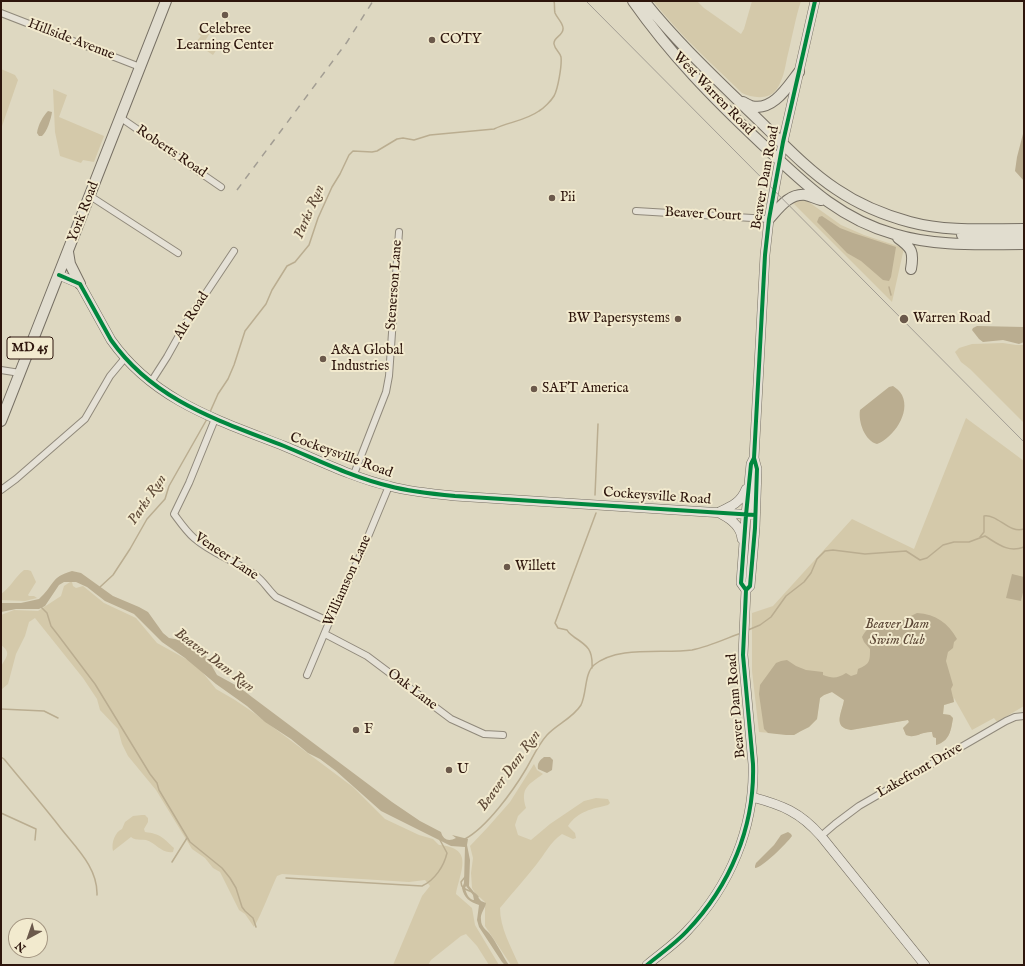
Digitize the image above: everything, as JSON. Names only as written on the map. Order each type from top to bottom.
[{"type":"main road","name":"York Road","points":[[1,422],[166,1]]},
{"type":"main road","name":"West Warren Road","points":[[633,1],[658,35],[713,97],[798,178],[828,202],[859,221],[893,234],[924,241],[943,244],[1024,244]]},
{"type":"main road","name":"West Warren Road","points":[[644,1],[678,41],[737,99],[817,175],[840,192],[865,206],[910,222],[951,229],[1024,229]]},
{"type":"main road","name":"Beaver Dam Road","points":[[647,965],[685,932],[702,913],[718,890],[733,864],[748,820],[752,797],[753,764],[744,673],[743,643],[746,590],[750,586],[755,515],[757,469],[754,458],[764,262],[769,219],[779,160],[815,1]]},
{"type":"main road","points":[[737,99],[751,106],[768,104],[780,95],[799,72]]},
{"type":"main road","points":[[769,219],[788,200],[796,196],[807,196],[828,202]]},
{"type":"main road","points":[[910,222],[949,235],[1016,236],[1024,238]]},
{"type":"main road","points":[[893,234],[907,244],[912,251],[910,269]]},
{"type":"main road","points":[[68,252],[70,264],[80,284]]},
{"type":"main road","points":[[59,275],[80,284]]},
{"type":"main road","name":"Cockeysville Road","points":[[80,284],[111,340],[125,358],[151,382],[177,401],[210,417],[354,474],[389,486],[425,493],[455,496],[755,515]]},
{"type":"main road","name":"Beaver Dam Road","points":[[746,590],[741,583],[743,549],[751,464],[754,458]]},
{"type":"main road","points":[[718,512],[734,505],[740,500],[750,480]]},
{"type":"main road","points":[[718,512],[732,521],[739,528],[742,533],[743,549]]},
{"type":"main road","points":[[752,797],[779,805],[795,812],[809,823],[925,965]]},
{"type":"street","name":"Hillside Avenue","points":[[1,13],[140,67]]},
{"type":"street","name":"Roberts Road","points":[[121,118],[221,187]]},
{"type":"street","points":[[90,196],[178,253]]},
{"type":"street","name":"Beaver Court","points":[[636,211],[769,219]]},
{"type":"street","name":"Stenerson Lane","points":[[354,474],[386,392],[389,376],[398,232]]},
{"type":"street","name":"Alt Road","points":[[151,382],[186,323],[234,251]]},
{"type":"street","points":[[1,490],[12,483],[86,419],[110,376],[125,358]]},
{"type":"street","points":[[1,370],[20,374]]},
{"type":"street","name":"Veneer Lane","points":[[210,417],[189,483],[174,514],[194,538],[256,575],[276,597],[330,622]]},
{"type":"street","name":"Williamson Lane","points":[[307,675],[360,556],[389,486]]},
{"type":"street","name":"Oak Lane","points":[[325,634],[367,656],[451,720],[484,734],[503,735]]},
{"type":"street","name":"Lakefront Drive","points":[[821,836],[834,824],[859,806],[1006,721],[1015,717],[1024,716]]},
{"type":"green space","points":[[653,1],[697,1],[704,8],[741,34],[744,29],[752,1],[801,1],[783,74],[776,90],[765,97],[755,97],[742,93],[707,60]]},
{"type":"green space","points":[[203,29],[210,33],[205,41],[217,49],[213,55],[195,43],[201,36],[198,34]]},
{"type":"green space","points":[[1,69],[15,75],[18,80],[1,129]]},
{"type":"green space","points":[[53,89],[67,95],[59,117],[104,136],[94,162],[83,160],[81,163],[60,156],[55,132]]},
{"type":"green space","points":[[796,199],[806,200],[841,225],[864,235],[904,248],[892,302],[793,203]]},
{"type":"green space","points":[[1003,343],[1024,345],[1024,423],[970,369],[961,362],[955,352],[959,348],[972,344]]},
{"type":"green space","name":"Beaver Dam Swim Club","points":[[966,418],[1024,461],[1024,706],[997,722],[994,718],[972,730],[954,698],[954,702],[944,705],[943,714],[950,715],[953,718],[949,734],[944,741],[936,745],[936,738],[933,737],[932,732],[916,736],[906,735],[903,728],[909,722],[908,720],[851,730],[845,728],[840,723],[840,714],[844,700],[832,692],[820,698],[817,719],[809,727],[794,735],[759,732],[752,671],[752,613],[773,606],[852,519],[914,549]]},
{"type":"green space","points":[[24,570],[31,571],[36,582],[28,595],[37,598],[25,601],[1,600],[1,594]]},
{"type":"green space","points":[[72,582],[73,586],[76,588],[83,586],[104,603],[136,618],[157,643],[194,662],[216,689],[254,713],[353,787],[385,819],[419,835],[433,839],[439,845],[457,850],[461,855],[462,868],[456,894],[472,908],[475,925],[499,965],[489,965],[477,946],[466,934],[461,936],[431,960],[428,965],[393,965],[422,896],[430,886],[425,880],[409,882],[282,874],[277,876],[254,927],[245,914],[239,910],[220,872],[213,868],[205,858],[192,849],[156,790],[128,756],[122,744],[118,729],[100,710],[97,699],[83,678],[35,618],[29,622],[25,636],[16,654],[8,684],[2,689],[1,688],[1,668],[7,656],[7,651],[1,645],[1,615],[14,610],[38,611],[61,596],[64,586]]},
{"type":"green space","points":[[534,764],[537,770],[543,774],[529,784],[525,791],[524,801],[526,808],[518,816],[515,825],[518,835],[531,840],[550,824],[584,801],[596,798],[608,799],[610,803],[608,805],[586,811],[576,817],[568,826],[575,833],[576,838],[573,839],[562,834],[558,837],[500,908],[500,915],[504,930],[519,965],[511,965],[485,926],[485,902],[475,893],[472,888],[471,873],[473,858],[470,846],[510,802]]},
{"type":"green space","points":[[145,815],[148,818],[148,822],[144,829],[145,832],[161,837],[174,848],[173,852],[162,850],[150,841],[131,837],[113,851],[114,838],[122,829],[125,822],[133,816]]},
{"type":"shaded area","points":[[48,111],[52,112],[46,132],[42,136],[39,136],[37,133],[38,127]]},
{"type":"shaded area","points":[[1024,130],[1024,181],[1015,171]]},
{"type":"shaded area","points":[[822,216],[840,228],[896,247],[889,281],[883,280],[861,261],[847,253],[817,222],[819,217]]},
{"type":"shaded area","points":[[977,326],[1024,327],[1024,342],[1019,344],[1003,340],[983,342],[972,330]]},
{"type":"shaded area","points":[[893,386],[902,395],[904,409],[902,417],[894,431],[883,441],[877,444],[869,439],[863,430],[860,420],[860,410],[889,387]]},
{"type":"shaded area","name":"Beaver Dam Run","points":[[72,571],[81,573],[113,596],[148,612],[163,633],[169,638],[180,640],[197,647],[205,654],[217,675],[239,687],[392,802],[420,821],[441,832],[443,837],[447,840],[456,838],[452,835],[468,839],[467,845],[470,860],[469,886],[481,901],[486,903],[481,915],[482,924],[495,941],[509,965],[505,965],[502,962],[479,927],[477,920],[479,905],[468,899],[464,894],[462,888],[464,883],[465,847],[451,846],[381,811],[336,771],[265,722],[247,706],[162,642],[134,614],[105,601],[87,587],[76,582],[64,582],[59,585],[45,606],[39,609],[16,609],[1,612],[1,603],[21,603],[39,599],[56,579],[65,573]],"holes":[[[466,886],[473,895],[474,900],[468,896],[465,888]]]},
{"type":"shaded area","points":[[1012,574],[1024,577],[1024,588],[1021,601],[1006,598]]},
{"type":"shaded area","points":[[917,613],[930,615],[941,620],[950,628],[957,639],[954,642],[953,648],[948,652],[946,661],[953,685],[951,689],[954,702],[944,705],[943,714],[950,715],[953,718],[949,734],[944,741],[936,745],[936,738],[933,737],[932,732],[916,736],[906,735],[903,728],[909,722],[908,720],[851,730],[845,728],[840,723],[840,714],[844,700],[832,692],[820,698],[817,719],[809,727],[794,735],[768,733],[764,729],[759,694],[760,685],[776,663],[787,660],[806,670],[823,672],[823,675],[830,677],[838,677],[846,673],[851,676],[857,674],[858,669],[867,664],[869,659],[870,649],[862,637],[866,631],[875,626],[886,628]]},
{"type":"shaded area","points":[[544,757],[550,757],[553,760],[552,770],[547,773],[538,769],[539,762]]},
{"type":"shaded area","points":[[788,832],[792,836],[785,844],[763,864],[755,868],[756,863],[774,845],[781,835]]},
{"type":"waterway","name":"Parks Run","points":[[210,412],[218,394],[228,379],[245,331],[266,304],[272,290],[287,266],[295,262],[309,245],[318,218],[332,187],[349,155],[353,151],[377,151],[397,139],[403,138],[414,140],[430,135],[494,129],[534,114],[551,100],[557,88],[561,61],[561,57],[555,48],[554,42],[563,31],[562,25],[555,13],[554,1]]},
{"type":"waterway","points":[[889,287],[891,295]]},
{"type":"waterway","name":"Parks Run","points":[[100,587],[113,575],[147,519],[165,499],[169,486],[207,419]]},
{"type":"waterway","points":[[595,495],[598,424]]},
{"type":"waterway","points":[[592,668],[592,657],[589,649],[567,630],[558,628],[555,623],[596,513]]},
{"type":"waterway","points":[[980,537],[984,532],[984,516],[994,518],[1013,529],[1024,529]]},
{"type":"waterway","name":"Beaver Dam Run","points":[[748,630],[760,625],[771,617],[786,596],[804,582],[811,573],[817,559],[825,551],[833,550],[865,554],[906,551],[920,560],[927,558],[943,545],[954,542],[969,542],[985,536],[1003,547],[1013,549],[1024,547]]},
{"type":"waterway","points":[[40,606],[47,613],[51,626],[95,684],[157,783],[159,790],[190,842],[222,868],[230,878],[236,888],[242,907],[253,918],[256,927]]},
{"type":"waterway","name":"Beaver Dam Run","points":[[465,839],[482,826],[507,798],[547,735],[578,710],[583,700],[587,678],[594,665],[615,655],[698,649],[741,633]]},
{"type":"waterway","points":[[1,709],[44,711],[58,718]]},
{"type":"waterway","points":[[1,757],[38,800],[90,866],[94,875],[97,895]]},
{"type":"waterway","points":[[1,813],[36,829],[35,840]]},
{"type":"waterway","points":[[172,862],[187,838]]},
{"type":"waterway","points":[[286,878],[422,886],[435,876],[446,858],[447,853],[440,840]]},
{"type":"waterway","points":[[465,877],[461,882],[463,887],[476,894],[478,897]]},
{"type":"tram line","points":[[586,1],[1024,442]]},
{"type":"railway","points":[[237,190],[347,42],[373,1]]},
{"type":"cycle path","points":[[746,590],[750,586],[755,528],[757,469],[754,458],[765,255],[769,219],[783,142],[815,1]]},
{"type":"cycle path","points":[[59,275],[80,284],[111,340],[128,361],[147,379],[167,393],[189,406],[235,427],[376,483],[406,490],[447,495],[755,515]]},
{"type":"cycle path","points":[[647,965],[682,936],[716,895],[737,854],[750,810],[753,787],[753,764],[743,655],[746,590],[741,583],[751,464],[754,458]]},
{"type":"place","name":"Celebree Learning Center","points":[[225,15]]},
{"type":"place","name":"COTY","points":[[432,40]]},
{"type":"place","name":"Pii","points":[[552,198]]},
{"type":"place","name":"BW Papersystems","points":[[678,319]]},
{"type":"place","name":"Warren Road","points":[[904,319]]},
{"type":"place","name":"A&A Global Industries","points":[[323,359]]},
{"type":"place","name":"SAFT America","points":[[534,389]]},
{"type":"place","name":"Willett","points":[[507,567]]},
{"type":"place","name":"F","points":[[356,730]]},
{"type":"place","name":"U","points":[[449,770]]}]
